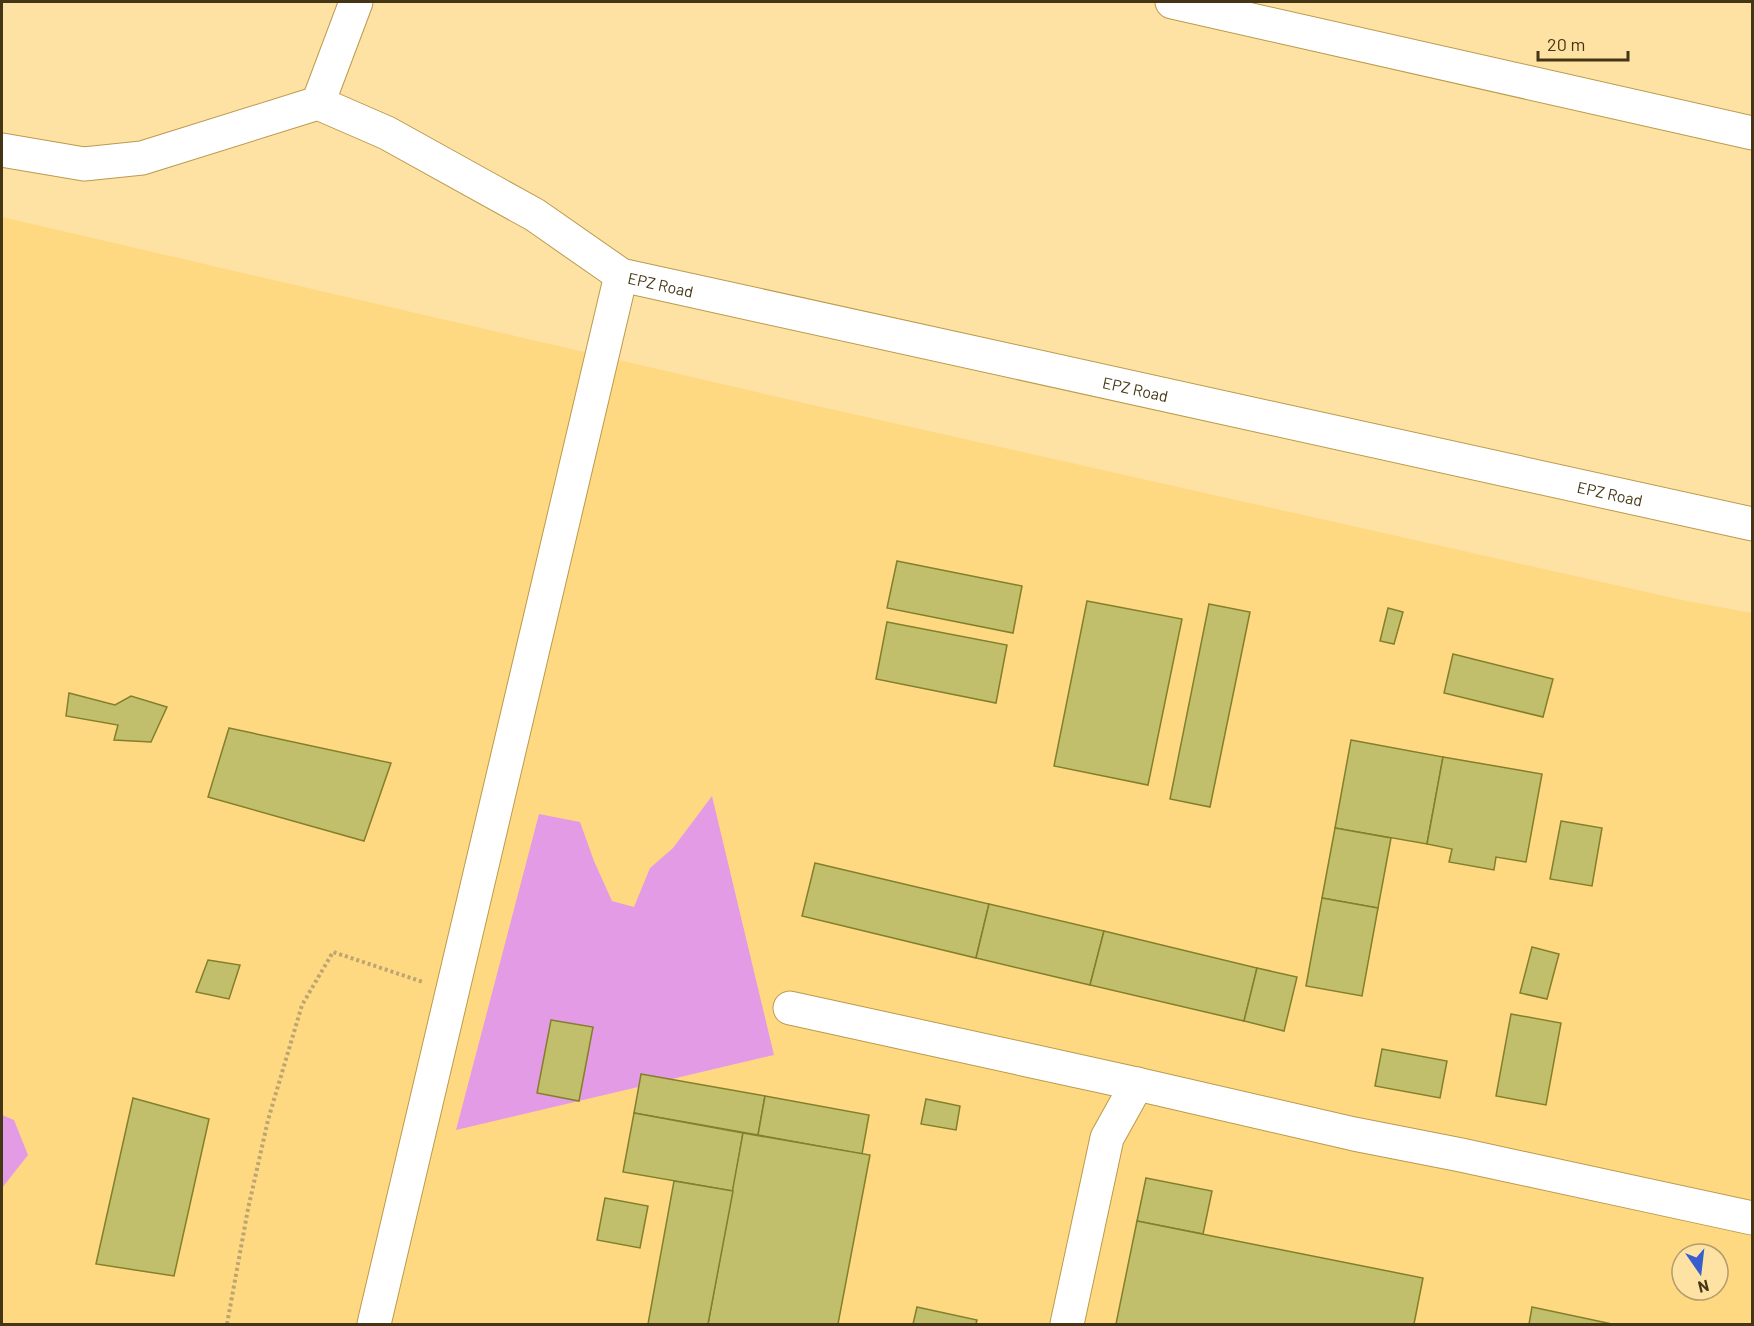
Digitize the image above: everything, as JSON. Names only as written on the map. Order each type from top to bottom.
[{"type":"street","points":[[2,150],[84,164],[142,158],[318,104],[356,2]]},
{"type":"street","points":[[1172,2],[1752,133]]},
{"type":"street","name":"EPZ Road","points":[[318,104],[387,133],[536,215],[621,275],[1752,524]]},
{"type":"street","points":[[374,1324],[621,275]]},
{"type":"street","points":[[790,1008],[1354,1134],[1752,1218]]},
{"type":"street","points":[[1066,1324],[1107,1138],[1137,1084]]},
{"type":"path","points":[[227,1324],[248,1209],[268,1120],[302,1005],[333,952],[453,991]]},
{"type":"shaded area","points":[[2,217],[817,406],[1687,601],[1752,613],[1752,1324],[2,1324]]},
{"type":"shaded area","points":[[712,796],[774,1055],[456,1130],[539,814],[580,822],[612,901],[634,907],[650,868],[673,848]]},
{"type":"shaded area","points":[[2,1115],[14,1120],[28,1155],[2,1188]]},
{"type":"building","points":[[897,561],[1022,586],[1013,633],[887,608]]},
{"type":"building","points":[[1087,601],[1182,619],[1148,785],[1054,766]]},
{"type":"building","points":[[1209,604],[1250,612],[1210,807],[1170,799]]},
{"type":"building","points":[[1388,608],[1403,612],[1394,644],[1380,641]]},
{"type":"building","points":[[887,622],[1007,645],[996,703],[876,679]]},
{"type":"building","points":[[1453,654],[1553,679],[1543,717],[1444,693]]},
{"type":"building","points":[[69,693],[115,705],[131,696],[167,707],[151,742],[114,740],[118,725],[66,716]]},
{"type":"building","points":[[229,728],[391,763],[364,841],[208,797]]},
{"type":"building","points":[[1351,740],[1443,757],[1427,844],[1335,828]]},
{"type":"building","points":[[1443,757],[1542,774],[1526,862],[1496,857],[1494,870],[1449,862],[1452,849],[1427,844]]},
{"type":"building","points":[[1561,821],[1602,828],[1592,886],[1550,879]]},
{"type":"building","points":[[1335,828],[1391,838],[1378,908],[1322,898]]},
{"type":"building","points":[[815,863],[989,904],[976,958],[802,916]]},
{"type":"building","points":[[1322,898],[1378,908],[1362,996],[1306,986]]},
{"type":"building","points":[[989,904],[1104,931],[1090,985],[976,958]]},
{"type":"building","points":[[1104,931],[1257,968],[1244,1021],[1090,985]]},
{"type":"building","points":[[1532,947],[1559,954],[1547,999],[1520,993]]},
{"type":"building","points":[[208,960],[240,965],[229,999],[196,992]]},
{"type":"building","points":[[1257,968],[1297,977],[1284,1031],[1244,1021]]},
{"type":"building","points":[[1511,1014],[1561,1023],[1546,1105],[1496,1096]]},
{"type":"building","points":[[551,1020],[593,1027],[579,1101],[537,1093]]},
{"type":"building","points":[[1382,1049],[1447,1061],[1440,1098],[1375,1086]]},
{"type":"building","points":[[641,1074],[765,1096],[758,1135],[634,1113]]},
{"type":"building","points":[[765,1096],[869,1115],[862,1154],[758,1135]]},
{"type":"building","points":[[133,1098],[209,1119],[174,1276],[96,1264]]},
{"type":"building","points":[[926,1099],[960,1106],[956,1130],[921,1124]]},
{"type":"building","points":[[634,1113],[743,1133],[733,1191],[623,1172]]},
{"type":"building","points":[[743,1133],[870,1155],[838,1324],[708,1324]]},
{"type":"building","points":[[1146,1178],[1212,1191],[1203,1234],[1137,1221]]},
{"type":"building","points":[[674,1181],[733,1191],[708,1324],[648,1324]]},
{"type":"building","points":[[605,1198],[648,1206],[640,1248],[597,1240]]},
{"type":"building","points":[[1137,1221],[1423,1278],[1414,1324],[1116,1324]]},
{"type":"building","points":[[917,1307],[977,1320],[976,1324],[913,1324]]},
{"type":"building","points":[[1532,1307],[1612,1324],[1529,1324]]}]
